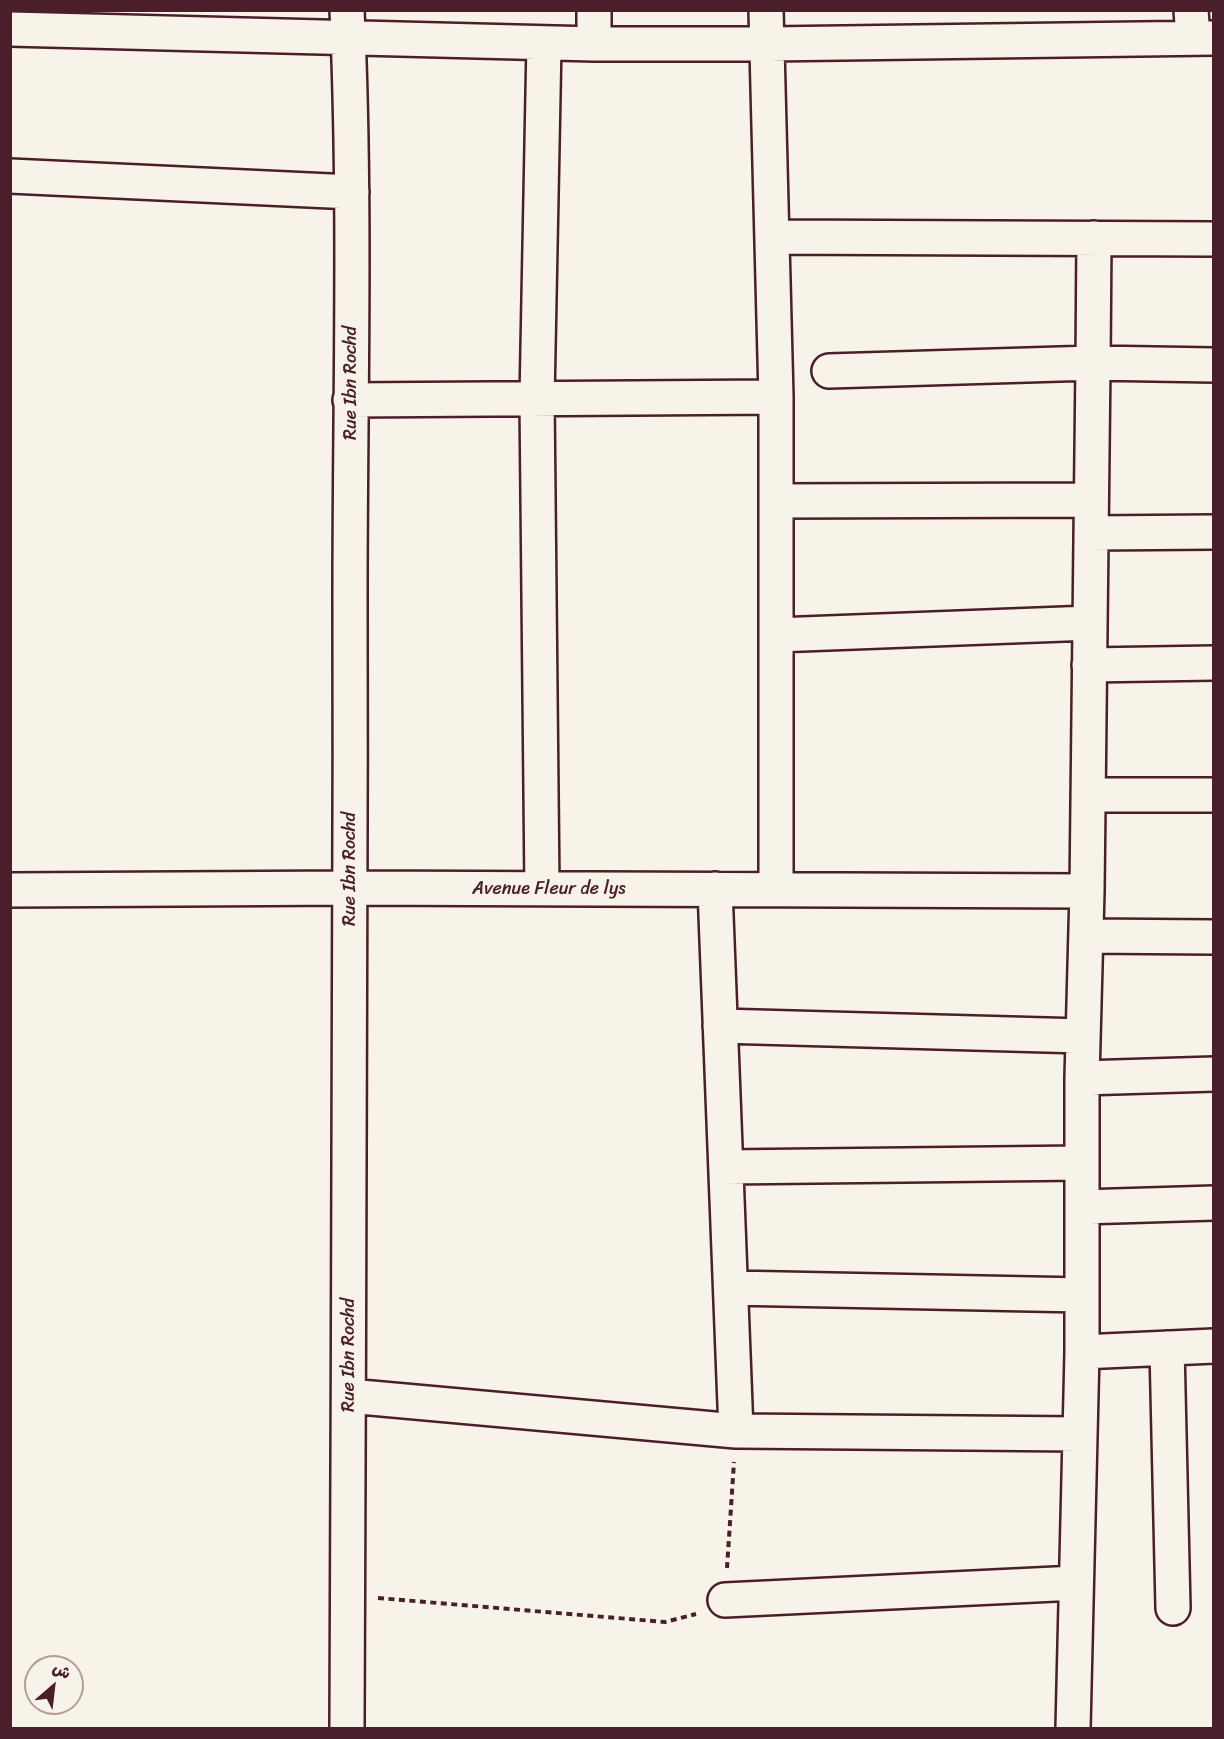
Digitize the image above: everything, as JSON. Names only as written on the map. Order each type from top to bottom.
[{"type":"street","points":[[594,10],[594,44]]},
{"type":"street","points":[[766,10],[776,397],[776,889]]},
{"type":"street","points":[[10,29],[347,24],[544,43],[768,44],[1199,29]]},
{"type":"street","name":"Rue Ibn Rochd","points":[[347,24],[352,192],[347,1728]]},
{"type":"street","points":[[542,889],[537,399],[544,43]]},
{"type":"street","points":[[10,176],[352,192]]},
{"type":"street","points":[[772,237],[1214,239]]},
{"type":"street","points":[[1073,1728],[1082,1352],[1082,1078],[1087,891],[1094,238]]},
{"type":"street","points":[[829,371],[1093,363],[1214,365]]},
{"type":"street","points":[[350,400],[776,397]]},
{"type":"street","points":[[776,501],[1091,500]]},
{"type":"street","points":[[1091,534],[1214,532]]},
{"type":"street","points":[[776,635],[1090,623]]},
{"type":"street","points":[[1089,665],[1214,663]]},
{"type":"street","points":[[1088,795],[1214,795]]},
{"type":"street","name":"Avenue Fleur de lys","points":[[10,890],[351,888],[1087,891]]},
{"type":"street","points":[[715,889],[736,1431]]},
{"type":"street","points":[[1086,936],[1214,937]]},
{"type":"street","points":[[720,1026],[1083,1036]]},
{"type":"street","points":[[1082,1078],[1214,1074]]},
{"type":"street","points":[[726,1167],[1082,1163]]},
{"type":"street","points":[[1082,1207],[1214,1203]]},
{"type":"street","points":[[730,1288],[1082,1295]]},
{"type":"street","points":[[1082,1352],[1214,1346]]},
{"type":"street","points":[[1167,1348],[1173,1608]]},
{"type":"street","points":[[349,1396],[736,1431],[1080,1434]]},
{"type":"street","points":[[724,1600],[1076,1582]]},
{"type":"path","points":[[347,1596],[665,1622],[710,1611],[724,1600],[736,1431]]}]
